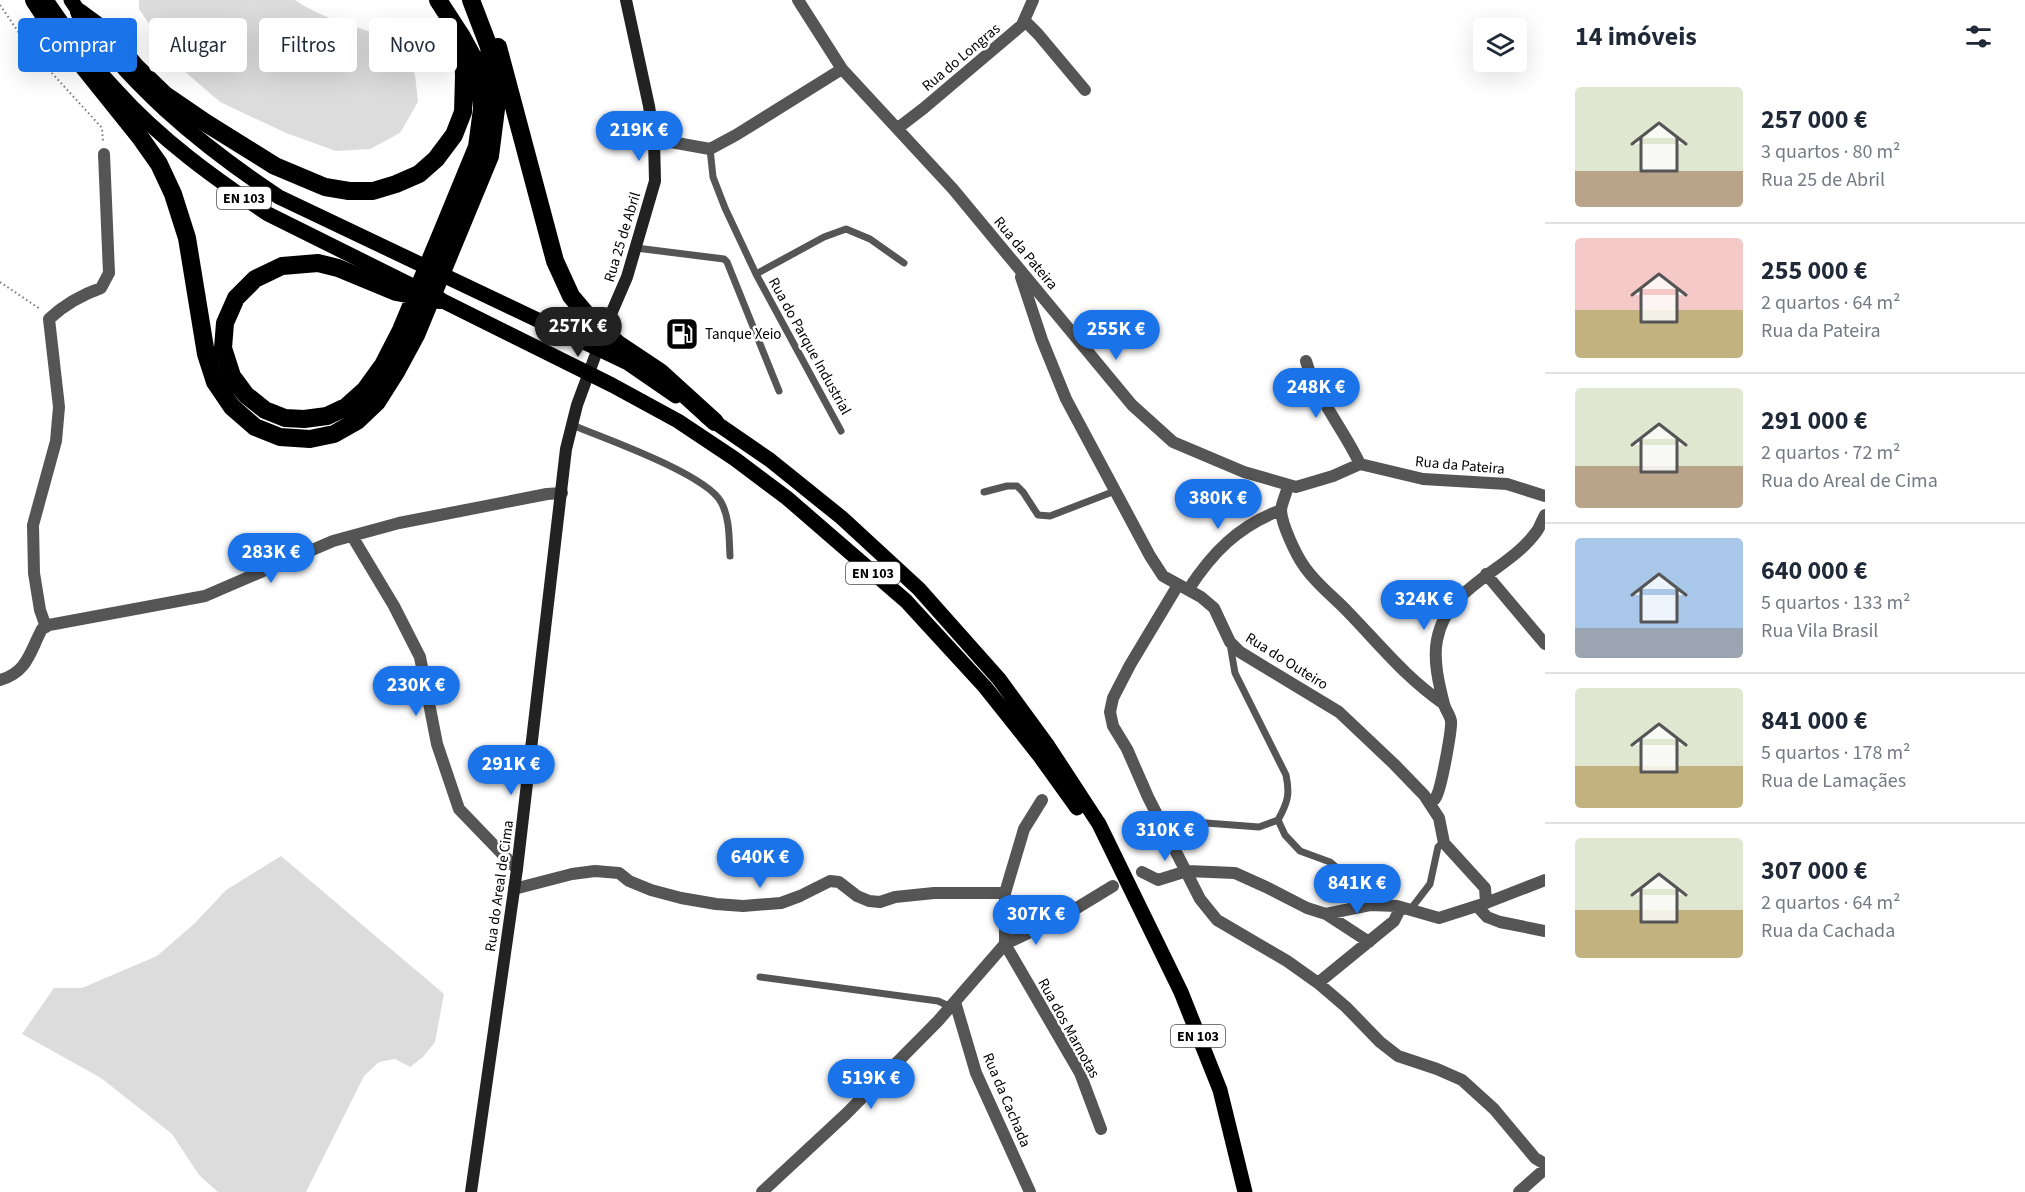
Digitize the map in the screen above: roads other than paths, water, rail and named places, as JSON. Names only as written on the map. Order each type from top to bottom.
[{"type":"highway","points":[[34,0],[51,26],[159,164],[173,194],[187,238],[206,354],[215,382],[232,407],[255,426],[280,437],[310,439],[334,434],[357,421],[377,402],[396,372],[408,332],[449,235],[490,156],[496,109],[489,47],[472,0]]},
{"type":"highway","points":[[438,0],[479,68],[482,109],[477,147],[449,235]]},
{"type":"highway","points":[[472,0],[486,14],[498,46],[555,261],[571,296],[600,329],[660,372],[715,422]]},
{"type":"highway","points":[[75,6],[109,34],[135,66],[165,95],[206,123],[275,166],[325,187],[349,191],[373,191],[419,174],[436,159],[454,135],[463,112],[462,37]]},
{"type":"highway","points":[[408,332],[365,390],[346,407],[327,416],[304,419],[285,418],[265,410],[246,395],[232,376],[223,348],[225,323],[236,298],[255,279],[282,266],[318,263],[338,268],[396,292],[439,300]]},
{"type":"main road","name":"EN 103","points":[[46,0],[58,19],[116,90],[175,146],[219,181],[268,214],[612,385],[678,421],[735,459],[787,498],[906,601],[985,687],[1039,755],[1091,828],[1142,909]]},
{"type":"main road","name":"Rua 25 de Abril","points":[[577,405],[627,277],[655,181],[654,139],[649,106],[626,0]]},
{"type":"main road","name":"EN 103","points":[[75,6],[129,76],[189,131],[231,165],[279,197],[628,363],[770,460],[842,518],[919,589],[999,679],[1048,746],[1099,824],[1181,992],[1220,1090],[1245,1192]]},
{"type":"main road","name":"Rua do Areal de Cima","points":[[471,1192],[517,869],[566,449],[577,405]]},
{"type":"street","name":"Rua da Pateira","points":[[798,0],[842,69],[953,189],[1132,405],[1173,442],[1244,472],[1296,487],[1333,476],[1360,464],[1423,479],[1507,484],[1545,496]]},
{"type":"street","name":"Rua do Longras","points":[[898,128],[1022,25],[1033,0]]},
{"type":"street","points":[[1024,20],[1085,90]]},
{"type":"street","points":[[654,139],[710,149],[842,69]]},
{"type":"street","points":[[46,627],[40,610],[34,573],[33,525],[56,441],[59,407],[50,320],[59,310],[82,295],[101,288],[109,273],[104,154]]},
{"type":"street","name":"Rua do Outeiro","points":[[1017,267],[1066,399],[1163,576],[1201,597],[1214,608],[1230,642],[1240,652],[1339,712],[1394,764],[1430,803],[1439,818],[1444,841],[1455,858],[1485,888],[1482,904]]},
{"type":"street","points":[[1306,361],[1312,382],[1351,445],[1360,464]]},
{"type":"street","points":[[1288,485],[1281,510],[1302,565],[1413,682],[1444,704]]},
{"type":"street","points":[[0,680],[9,678],[20,669],[34,649],[42,628],[205,596],[333,541],[399,523],[562,493]]},
{"type":"street","points":[[1281,510],[1261,517],[1218,549],[1183,588],[1130,665],[1113,698],[1110,712],[1113,726],[1127,749],[1200,899],[1217,920],[1287,961],[1318,983],[1398,1056],[1462,1080],[1494,1109],[1535,1158],[1545,1164]]},
{"type":"street","points":[[1430,803],[1437,797],[1451,721],[1444,704],[1436,655],[1436,643],[1441,623],[1454,603],[1486,574],[1519,550],[1537,531],[1545,515]]},
{"type":"street","points":[[352,536],[394,606],[420,657],[437,744],[459,809],[517,869]]},
{"type":"street","points":[[1486,574],[1545,644]]},
{"type":"street","points":[[1005,944],[1005,893],[1024,830],[1042,800]]},
{"type":"street","points":[[514,889],[573,874],[595,871],[619,873],[629,881],[651,890],[681,898],[744,906],[781,903],[830,880],[839,882],[857,896],[869,901],[880,902],[896,897],[934,892],[1005,893]]},
{"type":"street","points":[[1142,872],[1158,880],[1187,871],[1235,873],[1306,908],[1326,914],[1369,942]]},
{"type":"street","points":[[1326,914],[1365,906],[1406,908],[1439,918],[1545,880]]},
{"type":"street","points":[[762,1192],[846,1114],[953,1005],[1005,944],[1062,917],[1113,886]]},
{"type":"street","points":[[1482,904],[1487,917],[1500,922],[1545,931]]},
{"type":"street","points":[[1318,983],[1394,921],[1406,908]]},
{"type":"street","name":"Rua dos Marnotas","points":[[1005,944],[1080,1073],[1101,1129]]},
{"type":"street","name":"Rua da Cachada","points":[[953,1005],[976,1073],[1030,1192]]},
{"type":"street","points":[[1519,1192],[1545,1169]]},
{"type":"lane","name":"Rua do Parque Industrial","points":[[710,149],[713,177],[725,208],[756,274],[841,431]]},
{"type":"lane","name":"Rua do Parque Industrial","points":[[756,274],[824,237],[846,229],[870,239],[904,262]]},
{"type":"lane","points":[[636,248],[724,259],[779,391]]},
{"type":"lane","points":[[572,425],[657,460],[711,489],[721,502],[727,519],[730,556]]},
{"type":"lane","points":[[984,492],[1017,486],[1038,515],[1050,516],[1115,491]]},
{"type":"lane","points":[[1230,642],[1235,673],[1286,775],[1289,792],[1278,820],[1285,835],[1300,851],[1330,862],[1351,880],[1365,906]]},
{"type":"lane","points":[[1166,831],[1185,825],[1206,823],[1258,827],[1278,820]]},
{"type":"lane","points":[[1406,908],[1430,885],[1438,847],[1444,841]]},
{"type":"lane","points":[[760,977],[953,1005]]},
{"type":"place","name":"Tanque Xeio","points":[[682,334]]}]
